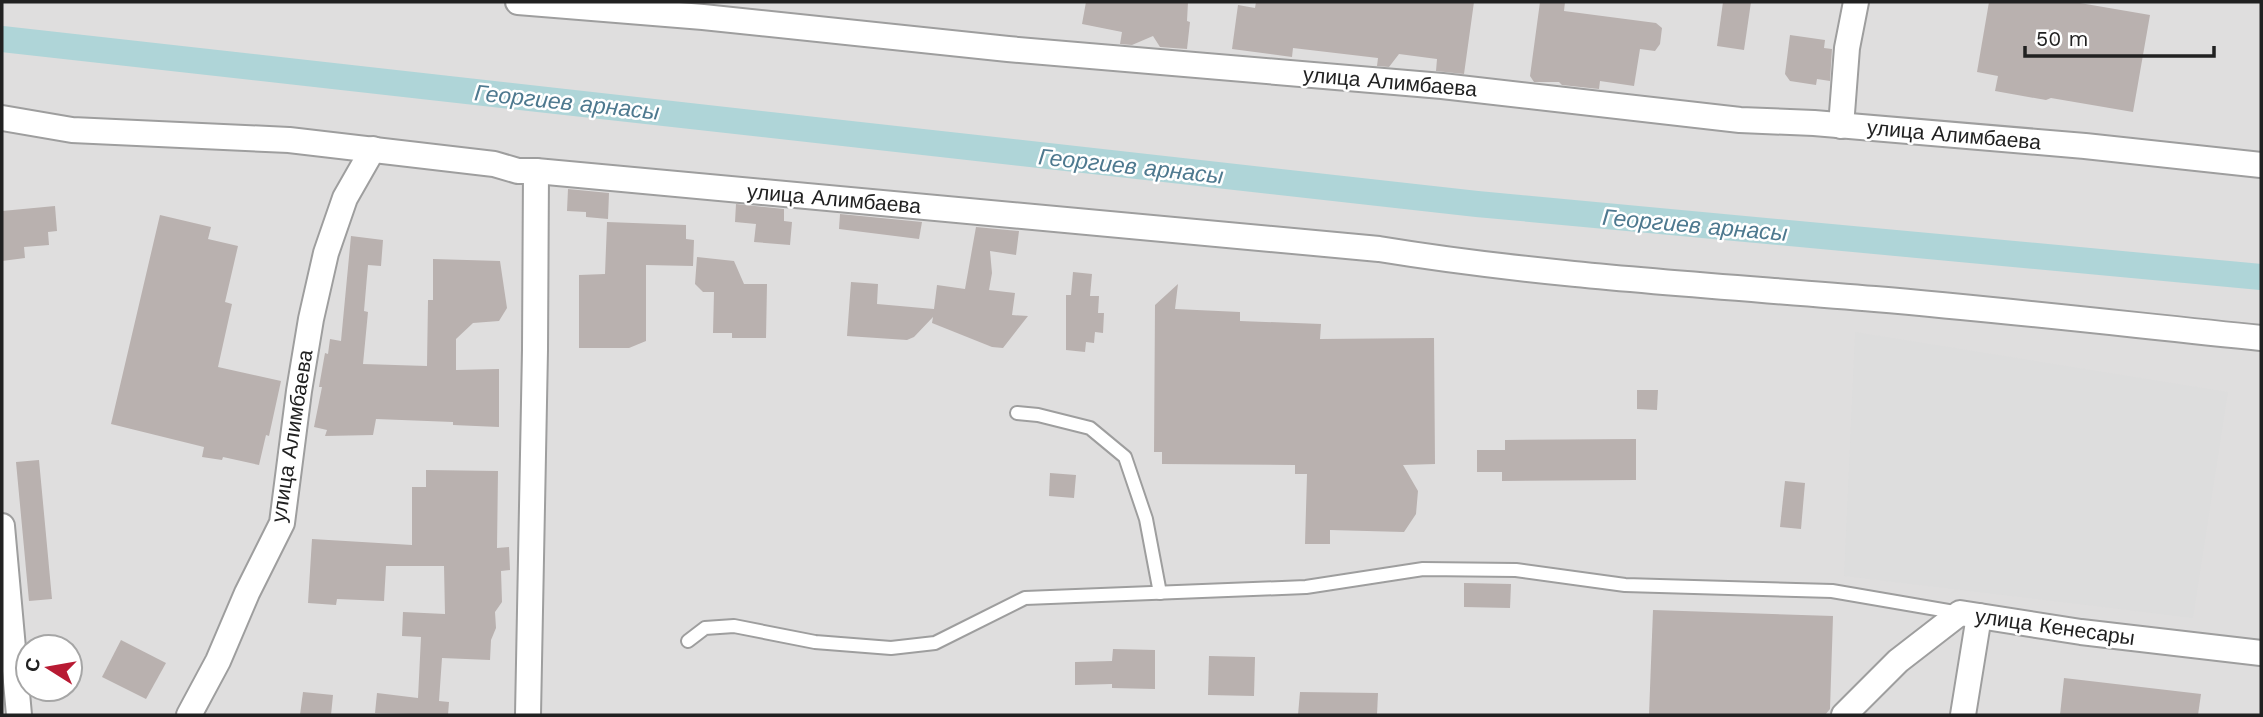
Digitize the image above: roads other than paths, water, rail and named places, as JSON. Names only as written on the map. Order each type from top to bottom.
[{"type":"street","name":"улица Алимбаева","points":[[518,2],[703,16],[1008,49],[1442,86],[1740,120],[2085,146],[2261,165]]},
{"type":"street","points":[[1841,126],[1847,48],[1856,2]]},
{"type":"street","name":"улица Алимбаева","points":[[2,118],[72,130],[289,140],[494,164],[518,172],[536,171],[1365,248],[1574,275],[1876,299],[2261,338]]},
{"type":"street","name":"улица Алимбаева","points":[[189,715],[218,661],[247,593],[282,523],[301,379],[326,253],[345,198],[373,149]]},
{"type":"street","points":[[528,715],[536,171]]},
{"type":"street","points":[[2,526],[19,715]]},
{"type":"street","points":[[1963,715],[1969,614]]},
{"type":"street","name":"улица Кенесары","points":[[1844,715],[1898,661],[1969,614],[2081,632],[2261,653]]},
{"type":"lane","points":[[1017,413],[1038,415],[1090,428],[1125,457],[1146,519],[1160,593]]},
{"type":"lane","points":[[688,641],[705,628],[734,626],[815,642],[891,648],[935,642],[1026,597],[1306,587],[1423,569],[1516,570],[1625,584],[1832,591],[1969,614]]},
{"type":"waterway","name":"Георгиев арнасы","points":[[2,39],[1477,204],[2261,277]]}]
